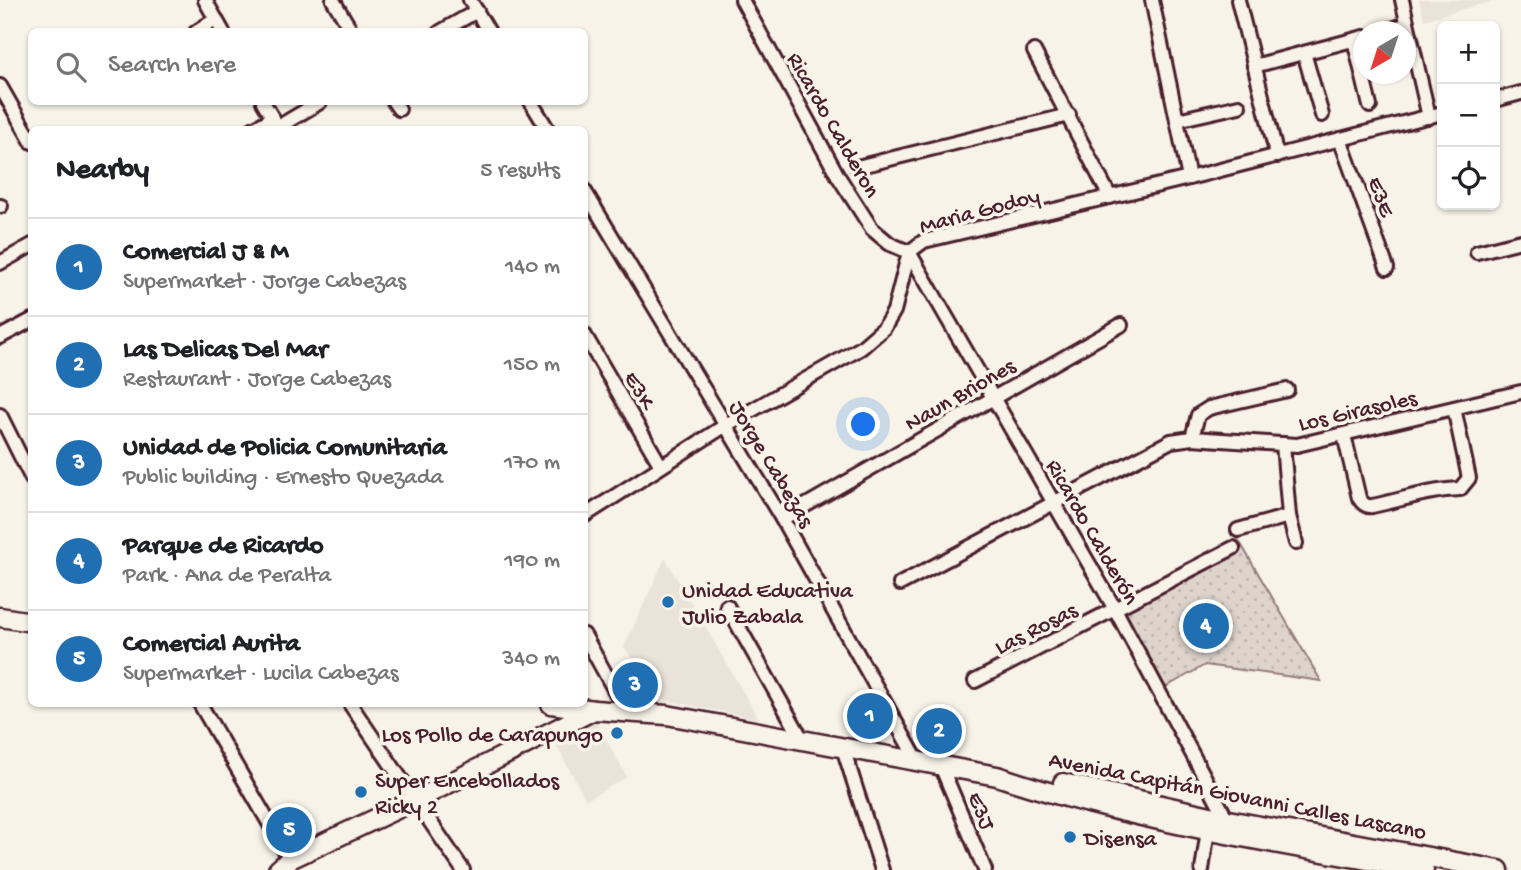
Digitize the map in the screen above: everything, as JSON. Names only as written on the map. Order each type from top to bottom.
[{"type":"street","points":[[205,0],[221,28]]},
{"type":"street","points":[[333,0],[350,28]]},
{"type":"street","name":"Ricardo Calderon","points":[[742,0],[838,176],[872,229],[890,244],[909,253]]},
{"type":"street","points":[[1152,0],[1189,178]]},
{"type":"street","points":[[1238,0],[1277,156]]},
{"type":"street","points":[[1402,0],[1407,21]]},
{"type":"street","points":[[445,28],[474,6],[487,28]]},
{"type":"street","points":[[202,28],[216,19]]},
{"type":"street","points":[[1254,66],[1353,41]]},
{"type":"street","points":[[1416,50],[1436,115]]},
{"type":"street","points":[[1034,51],[1110,197]]},
{"type":"street","points":[[1304,53],[1322,115]]},
{"type":"street","points":[[1366,84],[1370,106]]},
{"type":"street","points":[[0,86],[28,135]]},
{"type":"street","points":[[1500,99],[1521,93]]},
{"type":"street","points":[[265,105],[277,125],[314,105]]},
{"type":"street","points":[[533,105],[546,126]]},
{"type":"street","points":[[1177,120],[1239,106]]},
{"type":"street","points":[[857,166],[1069,115]]},
{"type":"street","name":"Maria Godoy","points":[[588,513],[726,425],[862,348],[884,328],[894,311],[909,253],[924,241],[1189,178],[1436,115]]},
{"type":"street","name":"E3E","points":[[1340,139],[1387,268]]},
{"type":"street","name":"Jorge Cabezas","points":[[588,197],[782,519],[918,762]]},
{"type":"street","points":[[1478,251],[1521,241]]},
{"type":"street","points":[[0,263],[28,247]]},
{"type":"street","name":"Ricardo Calderón","points":[[909,253],[1115,609],[1231,827]]},
{"type":"street","points":[[0,337],[28,322]]},
{"type":"street","name":"Naun Briones","points":[[782,519],[1121,325]]},
{"type":"street","name":"E3K","points":[[588,341],[661,466]]},
{"type":"street","points":[[1192,438],[1198,415],[1209,408],[1287,390]]},
{"type":"street","name":"Los Girasoles","points":[[900,584],[1171,441],[1192,438],[1306,444],[1520,395]]},
{"type":"street","points":[[1343,435],[1359,498],[1364,505],[1372,506],[1418,493],[1460,489],[1469,478],[1454,408]]},
{"type":"street","points":[[0,415],[28,471]]},
{"type":"street","points":[[1283,444],[1289,516],[1296,543]]},
{"type":"street","points":[[1238,530],[1289,516]]},
{"type":"street","name":"Las Rosas","points":[[975,681],[1233,548]]},
{"type":"street","points":[[727,606],[803,741]]},
{"type":"street","points":[[0,617],[28,621]]},
{"type":"street","points":[[588,642],[626,711]]},
{"type":"street","points":[[202,707],[284,864],[594,710]]},
{"type":"street","points":[[352,707],[418,799],[463,870]]},
{"type":"street","points":[[547,707],[553,714],[550,732]]},
{"type":"street","name":"Avenida Capitán Giovanni Calles Lascano","points":[[572,707],[667,715],[997,776],[1036,777],[1209,823],[1499,870]]},
{"type":"street","points":[[843,748],[882,870]]},
{"type":"street","name":"E3J","points":[[941,766],[985,870]]},
{"type":"street","points":[[1202,870],[1209,823]]},
{"type":"street","name":"Avenida Capitán Giovanni Calles Lascano","points":[[1231,827],[1424,870]]},
{"type":"shaded area","points":[[1419,0],[1497,0],[1424,20]]},
{"type":"shaded area","points":[[1238,539],[1321,681],[1205,665],[1159,691],[1115,609]]},
{"type":"shaded area","name":"Unidad Educativa Julio Zabala","points":[[665,558],[759,719],[658,699],[624,647]]},
{"type":"shaded area","points":[[596,721],[627,777],[586,800],[555,743]]},
{"type":"place","name":"Unidad Educativa Julio Zabala","points":[[668,602]]},
{"type":"place","name":"Parque de Ricardo","points":[[1206,626]]},
{"type":"place","name":"Unidad de Policia Comunitaria","points":[[635,685]]},
{"type":"place","name":"Comercial J & M","points":[[870,716]]},
{"type":"place","name":"Las Delicas Del Mar","points":[[939,731]]},
{"type":"place","name":"Los Pollo de Carapungo","points":[[617,733]]},
{"type":"place","name":"Super Encebollados Ricky 2","points":[[361,792]]},
{"type":"place","name":"Comercial Aurita","points":[[289,830]]},
{"type":"place","name":"Disensa","points":[[1070,837]]}]
